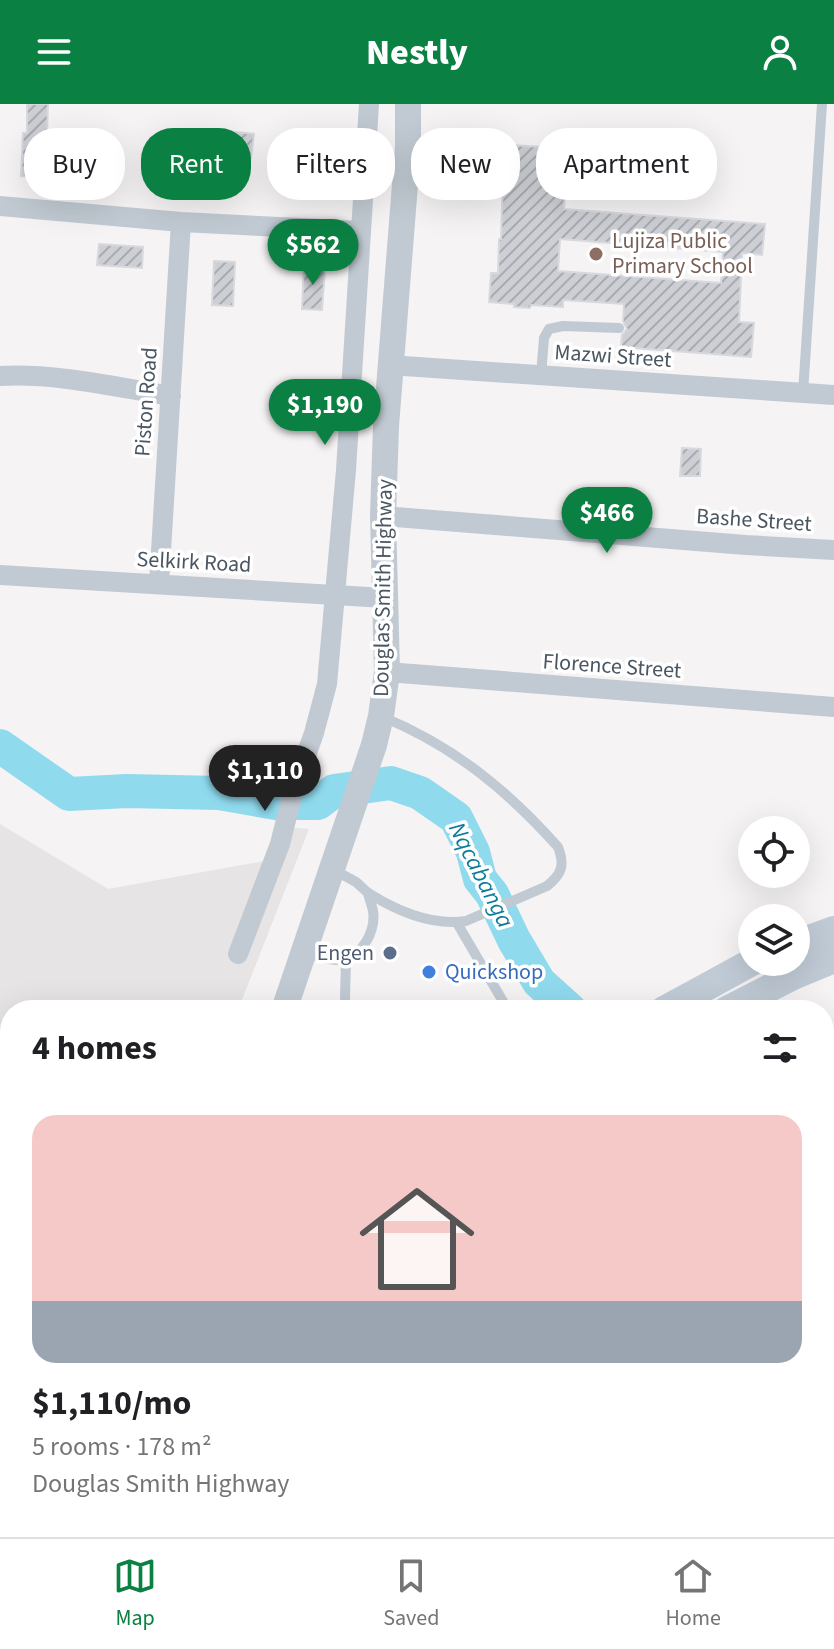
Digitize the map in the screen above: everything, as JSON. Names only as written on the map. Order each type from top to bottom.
[{"type":"main road","points":[[810,939],[834,930]]},
{"type":"main road","points":[[746,1000],[834,959]]},
{"type":"main road","points":[[682,1000],[738,970]]},
{"type":"street","points":[[238,954],[280,844],[327,684],[346,470],[369,104]]},
{"type":"street","name":"Douglas Smith Highway","points":[[288,1000],[374,745],[387,672],[383,516],[389,365],[408,146],[408,104]]},
{"type":"street","points":[[0,206],[181,222],[360,231]]},
{"type":"street","name":"Piston Road","points":[[159,584],[181,222]]},
{"type":"street","name":"Mazwi Street","points":[[389,365],[834,395]]},
{"type":"street","points":[[0,376],[77,381],[171,396]]},
{"type":"street","name":"Bashe Street","points":[[383,516],[834,550]]},
{"type":"street","name":"Selkirk Road","points":[[0,575],[385,598]]},
{"type":"street","name":"Florence Street","points":[[387,672],[834,707]]},
{"type":"lane","points":[[803,393],[822,104]]},
{"type":"lane","points":[[541,375],[544,338],[549,329],[563,326],[619,328]]},
{"type":"lane","points":[[333,869],[368,893],[439,923],[461,922],[522,898],[547,886],[561,869],[562,858],[558,847],[501,788],[420,733],[381,716]]},
{"type":"lane","points":[[304,953],[338,960],[346,959],[363,947],[369,936],[373,912],[368,893]]},
{"type":"lane","points":[[461,922],[503,1000]]},
{"type":"lane","points":[[345,1000],[346,959]]},
{"type":"shaded area","points":[[0,824],[108,889],[265,861],[284,827],[309,829],[242,1000],[0,1000]]},
{"type":"building","points":[[27,104],[48,104],[47,128],[27,128]]},
{"type":"building","points":[[24,133],[24,176],[21,176]]},
{"type":"building","points":[[520,146],[536,147],[536,200],[565,200],[564,209],[765,224],[762,255],[742,253],[739,322],[754,323],[751,357],[621,347],[622,335],[627,329],[623,321],[624,304],[563,300],[563,307],[531,305],[530,308],[489,302],[491,273],[498,273],[502,200],[520,200]],"holes":[[[560,239],[723,252],[721,283],[558,271]]]},
{"type":"building","points":[[99,244],[143,247],[142,268],[97,265]]},
{"type":"building","points":[[214,261],[235,262],[233,306],[212,305]]},
{"type":"building","points":[[304,265],[325,266],[322,310],[302,309]]},
{"type":"building","points":[[682,448],[701,449],[700,476],[680,476]]},
{"type":"waterway","name":"Nqcabanga","points":[[0,746],[69,794],[127,791],[219,793],[276,803],[318,803],[334,791],[391,783],[420,793],[456,818],[473,852],[480,879],[492,894],[514,940],[539,982],[559,1000]]},
{"type":"place","name":"Lujiza Public Primary School","points":[[596,254]]},
{"type":"place","name":"Engen","points":[[390,953]]},
{"type":"place","name":"Quickshop","points":[[429,972]]}]
